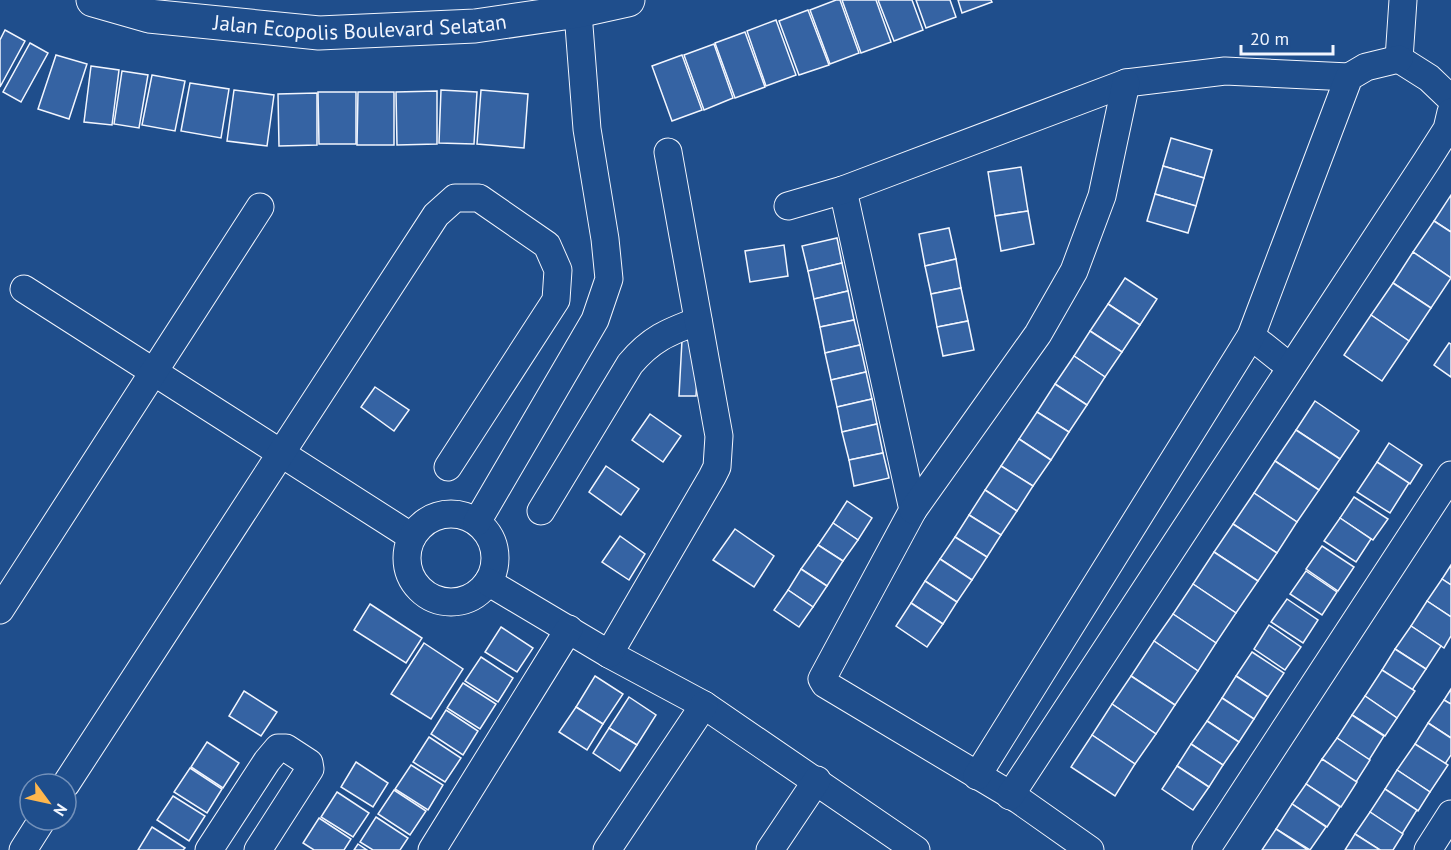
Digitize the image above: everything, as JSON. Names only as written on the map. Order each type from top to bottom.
[{"type":"street","name":"Jalan Ecopolis Boulevard Selatan","points":[[93,0],[149,16],[319,33],[475,26],[578,5],[628,0]]},
{"type":"street","points":[[1399,59],[1403,0]]},
{"type":"street","points":[[477,522],[595,320],[609,279],[605,239],[587,129],[578,5]]},
{"type":"street","points":[[788,206],[843,190],[1126,83],[1225,71],[1349,77],[1366,67],[1399,59],[1429,78],[1451,99]]},
{"type":"street","points":[[977,776],[1251,336],[1349,77]]},
{"type":"street","points":[[1090,850],[1010,796],[825,684],[822,679],[912,510],[1038,334],[1074,271],[1102,196],[1126,83]]},
{"type":"street","points":[[1010,796],[1426,162],[1447,129],[1451,112]]},
{"type":"street","points":[[609,654],[717,467],[718,436],[668,152]]},
{"type":"street","points":[[843,190],[912,510]]},
{"type":"street","points":[[74,772],[436,215],[455,198],[479,198],[547,245],[558,270],[556,300],[448,467]]},
{"type":"street","points":[[0,610],[260,207]]},
{"type":"street","points":[[24,289],[412,537]]},
{"type":"street","points":[[540,511],[630,364],[645,346],[664,334],[698,321]]},
{"type":"street","points":[[1251,336],[1290,367]]},
{"type":"street","points":[[1206,850],[1451,475]]},
{"type":"street","points":[[449,514],[464,516],[477,522],[489,534],[495,550],[494,567],[488,582],[478,594],[464,600],[450,603],[435,600],[422,592],[412,580],[407,566],[407,551],[412,537],[421,525],[434,517],[449,514]]},
{"type":"street","points":[[488,582],[609,654],[704,705],[817,780],[916,850]]},
{"type":"street","points":[[432,850],[569,629]]},
{"type":"street","points":[[607,850],[704,705]]},
{"type":"street","points":[[209,850],[267,761],[278,748],[283,747],[309,763],[310,769],[258,850]]},
{"type":"street","points":[[770,850],[817,780]]},
{"type":"street","points":[[1428,850],[1451,814]]},
{"type":"street","points":[[23,850],[34,832]]},
{"type":"street","points":[[0,844],[9,850]]},
{"type":"building","points":[[840,0],[859,53],[830,64],[810,10]]},
{"type":"building","points":[[842,0],[876,0],[891,42],[861,53]]},
{"type":"building","points":[[878,0],[912,0],[923,30],[894,41]]},
{"type":"building","points":[[916,0],[950,0],[956,17],[926,28]]},
{"type":"building","points":[[958,0],[991,0],[992,2],[962,13]]},
{"type":"building","points":[[808,10],[829,65],[799,75],[779,21]]},
{"type":"building","points":[[776,20],[796,75],[766,86],[747,31]]},
{"type":"building","points":[[5,30],[25,41],[0,87],[0,40]]},
{"type":"building","points":[[745,32],[765,87],[735,98],[715,43]]},
{"type":"building","points":[[30,43],[48,53],[21,102],[3,92]]},
{"type":"building","points":[[714,44],[733,98],[704,110],[684,55]]},
{"type":"building","points":[[56,55],[87,64],[69,119],[38,109]]},
{"type":"building","points":[[682,55],[702,110],[672,121],[652,66]]},
{"type":"building","points":[[91,66],[119,70],[112,125],[84,122]]},
{"type":"building","points":[[122,71],[148,75],[139,128],[114,124]]},
{"type":"building","points":[[152,75],[185,81],[175,131],[142,125]]},
{"type":"building","points":[[190,83],[229,89],[221,138],[181,131]]},
{"type":"building","points":[[234,90],[274,95],[267,146],[227,141]]},
{"type":"building","points":[[441,90],[477,92],[474,144],[439,143]]},
{"type":"building","points":[[481,90],[528,94],[524,148],[477,144]]},
{"type":"building","points":[[437,91],[437,144],[397,145],[396,92]]},
{"type":"building","points":[[318,92],[356,92],[356,144],[319,144]]},
{"type":"building","points":[[358,92],[394,92],[394,145],[357,145]]},
{"type":"building","points":[[317,93],[317,145],[279,146],[278,94]]},
{"type":"building","points":[[1171,138],[1212,150],[1204,178],[1163,166]]},
{"type":"building","points":[[1163,166],[1204,178],[1196,206],[1155,194]]},
{"type":"building","points":[[1021,167],[1028,211],[995,216],[988,172]]},
{"type":"building","points":[[1155,194],[1196,206],[1188,233],[1147,221]]},
{"type":"building","points":[[1451,195],[1451,232],[1434,221]]},
{"type":"building","points":[[1028,211],[1034,244],[1001,251],[995,216]]},
{"type":"building","points":[[1434,221],[1451,232],[1451,278],[1413,252]]},
{"type":"building","points":[[949,228],[956,259],[925,266],[919,234]]},
{"type":"building","points":[[837,238],[842,263],[808,271],[802,246]]},
{"type":"building","points":[[784,245],[788,276],[750,282],[745,251]]},
{"type":"building","points":[[1413,252],[1451,278],[1431,308],[1393,283]]},
{"type":"building","points":[[956,259],[961,288],[931,294],[925,266]]},
{"type":"building","points":[[842,263],[848,291],[814,299],[808,271]]},
{"type":"building","points":[[1125,278],[1157,299],[1140,325],[1108,304]]},
{"type":"building","points":[[1393,283],[1431,308],[1409,341],[1371,315]]},
{"type":"building","points":[[961,288],[968,321],[937,327],[931,294]]},
{"type":"building","points":[[848,291],[854,320],[820,327],[814,299]]},
{"type":"building","points":[[1108,304],[1140,325],[1122,352],[1090,331]]},
{"type":"building","points":[[1371,315],[1409,341],[1382,381],[1344,355]]},
{"type":"building","points":[[854,320],[860,345],[825,353],[820,327]]},
{"type":"building","points":[[968,321],[974,350],[943,356],[937,327]]},
{"type":"building","points":[[1090,331],[1122,352],[1105,377],[1074,356]]},
{"type":"building","points":[[682,340],[699,341],[696,396],[679,396]]},
{"type":"building","points":[[1449,343],[1451,344],[1451,377],[1434,365]]},
{"type":"building","points":[[860,345],[866,372],[831,380],[825,353]]},
{"type":"building","points":[[1074,356],[1105,377],[1087,405],[1055,384]]},
{"type":"building","points":[[866,372],[872,399],[837,407],[831,380]]},
{"type":"building","points":[[1055,384],[1087,405],[1069,432],[1037,412]]},
{"type":"building","points":[[375,387],[409,410],[394,431],[361,407]]},
{"type":"building","points":[[872,399],[877,424],[842,432],[837,407]]},
{"type":"building","points":[[1315,401],[1359,431],[1340,459],[1296,430]]},
{"type":"building","points":[[1037,412],[1069,432],[1051,460],[1019,439]]},
{"type":"building","points":[[650,414],[681,436],[663,462],[632,440]]},
{"type":"building","points":[[877,424],[883,453],[849,460],[842,432]]},
{"type":"building","points":[[1296,430],[1340,459],[1319,490],[1275,461]]},
{"type":"building","points":[[1019,439],[1051,460],[1033,486],[1001,466]]},
{"type":"building","points":[[1389,443],[1422,465],[1410,484],[1377,462]]},
{"type":"building","points":[[883,453],[889,478],[854,486],[849,460]]},
{"type":"building","points":[[1275,461],[1319,490],[1297,522],[1254,493]]},
{"type":"building","points":[[1377,462],[1409,483],[1390,513],[1357,492]]},
{"type":"building","points":[[606,466],[639,489],[621,515],[589,492]]},
{"type":"building","points":[[1001,466],[1033,486],[1017,511],[985,490]]},
{"type":"building","points":[[985,490],[1017,511],[1001,535],[969,515]]},
{"type":"building","points":[[1254,493],[1297,522],[1277,553],[1233,524]]},
{"type":"building","points":[[1354,497],[1388,519],[1373,540],[1340,518]]},
{"type":"building","points":[[847,501],[872,518],[858,540],[833,523]]},
{"type":"building","points":[[969,515],[1001,535],[987,557],[955,537]]},
{"type":"building","points":[[1340,518],[1371,539],[1356,562],[1324,541]]},
{"type":"building","points":[[833,523],[858,540],[843,561],[818,545]]},
{"type":"building","points":[[1233,524],[1277,553],[1258,581],[1214,552]]},
{"type":"building","points":[[735,529],[774,556],[754,587],[713,560]]},
{"type":"building","points":[[620,536],[645,554],[629,580],[602,562]]},
{"type":"building","points":[[955,537],[987,557],[972,580],[940,559]]},
{"type":"building","points":[[818,545],[843,561],[827,586],[801,569]]},
{"type":"building","points":[[1322,546],[1354,567],[1338,591],[1306,569]]},
{"type":"building","points":[[1214,552],[1258,581],[1236,613],[1193,584]]},
{"type":"building","points":[[940,559],[972,580],[957,602],[925,581]]},
{"type":"building","points":[[1451,565],[1451,585],[1442,579]]},
{"type":"building","points":[[801,569],[827,586],[813,607],[788,590]]},
{"type":"building","points":[[1306,571],[1337,592],[1322,615],[1290,594]]},
{"type":"building","points":[[1442,579],[1451,585],[1451,617],[1427,601]]},
{"type":"building","points":[[925,581],[957,602],[943,624],[911,603]]},
{"type":"building","points":[[1193,584],[1236,613],[1216,643],[1173,614]]},
{"type":"building","points":[[788,590],[813,607],[799,627],[774,610]]},
{"type":"building","points":[[1287,599],[1318,620],[1303,643],[1271,622]]},
{"type":"building","points":[[1427,601],[1451,617],[1451,636],[1444,648],[1411,626]]},
{"type":"building","points":[[911,603],[943,624],[927,647],[896,626]]},
{"type":"building","points":[[370,604],[422,638],[406,663],[354,630]]},
{"type":"building","points":[[1173,614],[1216,643],[1198,671],[1154,641]]},
{"type":"building","points":[[1269,625],[1301,647],[1285,670],[1254,649]]},
{"type":"building","points":[[1411,626],[1441,646],[1426,669],[1395,649]]},
{"type":"building","points":[[501,627],[533,648],[517,672],[485,652]]},
{"type":"building","points":[[1154,641],[1198,671],[1175,705],[1131,676]]},
{"type":"building","points":[[424,643],[463,669],[431,719],[391,694]]},
{"type":"building","points":[[1395,649],[1426,669],[1412,690],[1382,670]]},
{"type":"building","points":[[1252,652],[1284,673],[1268,697],[1236,676]]},
{"type":"building","points":[[481,657],[513,678],[498,702],[465,681]]},
{"type":"building","points":[[1382,670],[1415,691],[1397,718],[1365,696]]},
{"type":"building","points":[[595,676],[623,694],[603,724],[576,707]]},
{"type":"building","points":[[1131,676],[1175,705],[1156,734],[1112,704]]},
{"type":"building","points":[[1236,676],[1268,697],[1254,719],[1222,698]]},
{"type":"building","points":[[463,683],[496,704],[480,729],[447,708]]},
{"type":"building","points":[[1451,689],[1451,704],[1444,700]]},
{"type":"building","points":[[244,691],[277,712],[261,736],[229,716]]},
{"type":"building","points":[[1365,696],[1397,718],[1385,736],[1352,715]]},
{"type":"building","points":[[629,697],[656,715],[637,745],[609,728]]},
{"type":"building","points":[[1222,698],[1254,719],[1239,742],[1207,721]]},
{"type":"building","points":[[1444,700],[1451,704],[1451,738],[1428,723]]},
{"type":"building","points":[[1112,704],[1156,734],[1135,764],[1092,735]]},
{"type":"building","points":[[576,707],[603,724],[587,750],[559,732]]},
{"type":"building","points":[[446,710],[478,731],[463,755],[431,734]]},
{"type":"building","points":[[1352,715],[1384,736],[1369,760],[1337,738]]},
{"type":"building","points":[[1207,721],[1239,742],[1223,765],[1191,744]]},
{"type":"building","points":[[1428,723],[1451,738],[1451,755],[1445,764],[1415,744]]},
{"type":"building","points":[[609,728],[637,745],[620,771],[593,753]]},
{"type":"building","points":[[1092,735],[1135,764],[1115,796],[1071,767]]},
{"type":"building","points":[[429,737],[461,758],[445,782],[413,762]]},
{"type":"building","points":[[1337,738],[1370,760],[1356,782],[1322,759]]},
{"type":"building","points":[[207,742],[239,763],[223,788],[191,767]]},
{"type":"building","points":[[1191,744],[1223,765],[1209,787],[1177,766]]},
{"type":"building","points":[[1415,744],[1448,765],[1430,792],[1397,770]]},
{"type":"building","points":[[1322,759],[1357,782],[1341,807],[1306,784]]},
{"type":"building","points":[[356,762],[388,783],[373,807],[341,787]]},
{"type":"building","points":[[411,765],[443,785],[428,810],[395,789]]},
{"type":"building","points":[[1177,766],[1209,787],[1193,810],[1162,789]]},
{"type":"building","points":[[190,768],[222,789],[207,813],[174,792]]},
{"type":"building","points":[[1397,770],[1430,792],[1418,811],[1385,789]]},
{"type":"building","points":[[1306,784],[1340,807],[1327,827],[1292,804]]},
{"type":"building","points":[[1385,789],[1417,810],[1402,834],[1370,812]]},
{"type":"building","points":[[394,790],[426,811],[410,835],[378,814]]},
{"type":"building","points":[[337,792],[369,813],[353,837],[321,817]]},
{"type":"building","points":[[173,796],[205,816],[189,841],[157,820]]},
{"type":"building","points":[[1292,804],[1326,827],[1310,850],[1276,829]]},
{"type":"building","points":[[1370,812],[1403,834],[1393,850],[1380,850],[1355,834]]},
{"type":"building","points":[[376,817],[408,838],[400,850],[373,850],[360,842]]},
{"type":"building","points":[[319,818],[351,839],[344,850],[314,850],[303,843]]},
{"type":"building","points":[[152,827],[185,848],[183,850],[138,850]]},
{"type":"building","points":[[1276,829],[1308,850],[1262,850]]},
{"type":"building","points":[[1355,834],[1380,850],[1345,850]]},
{"type":"building","points":[[358,844],[367,850],[354,850]]}]
